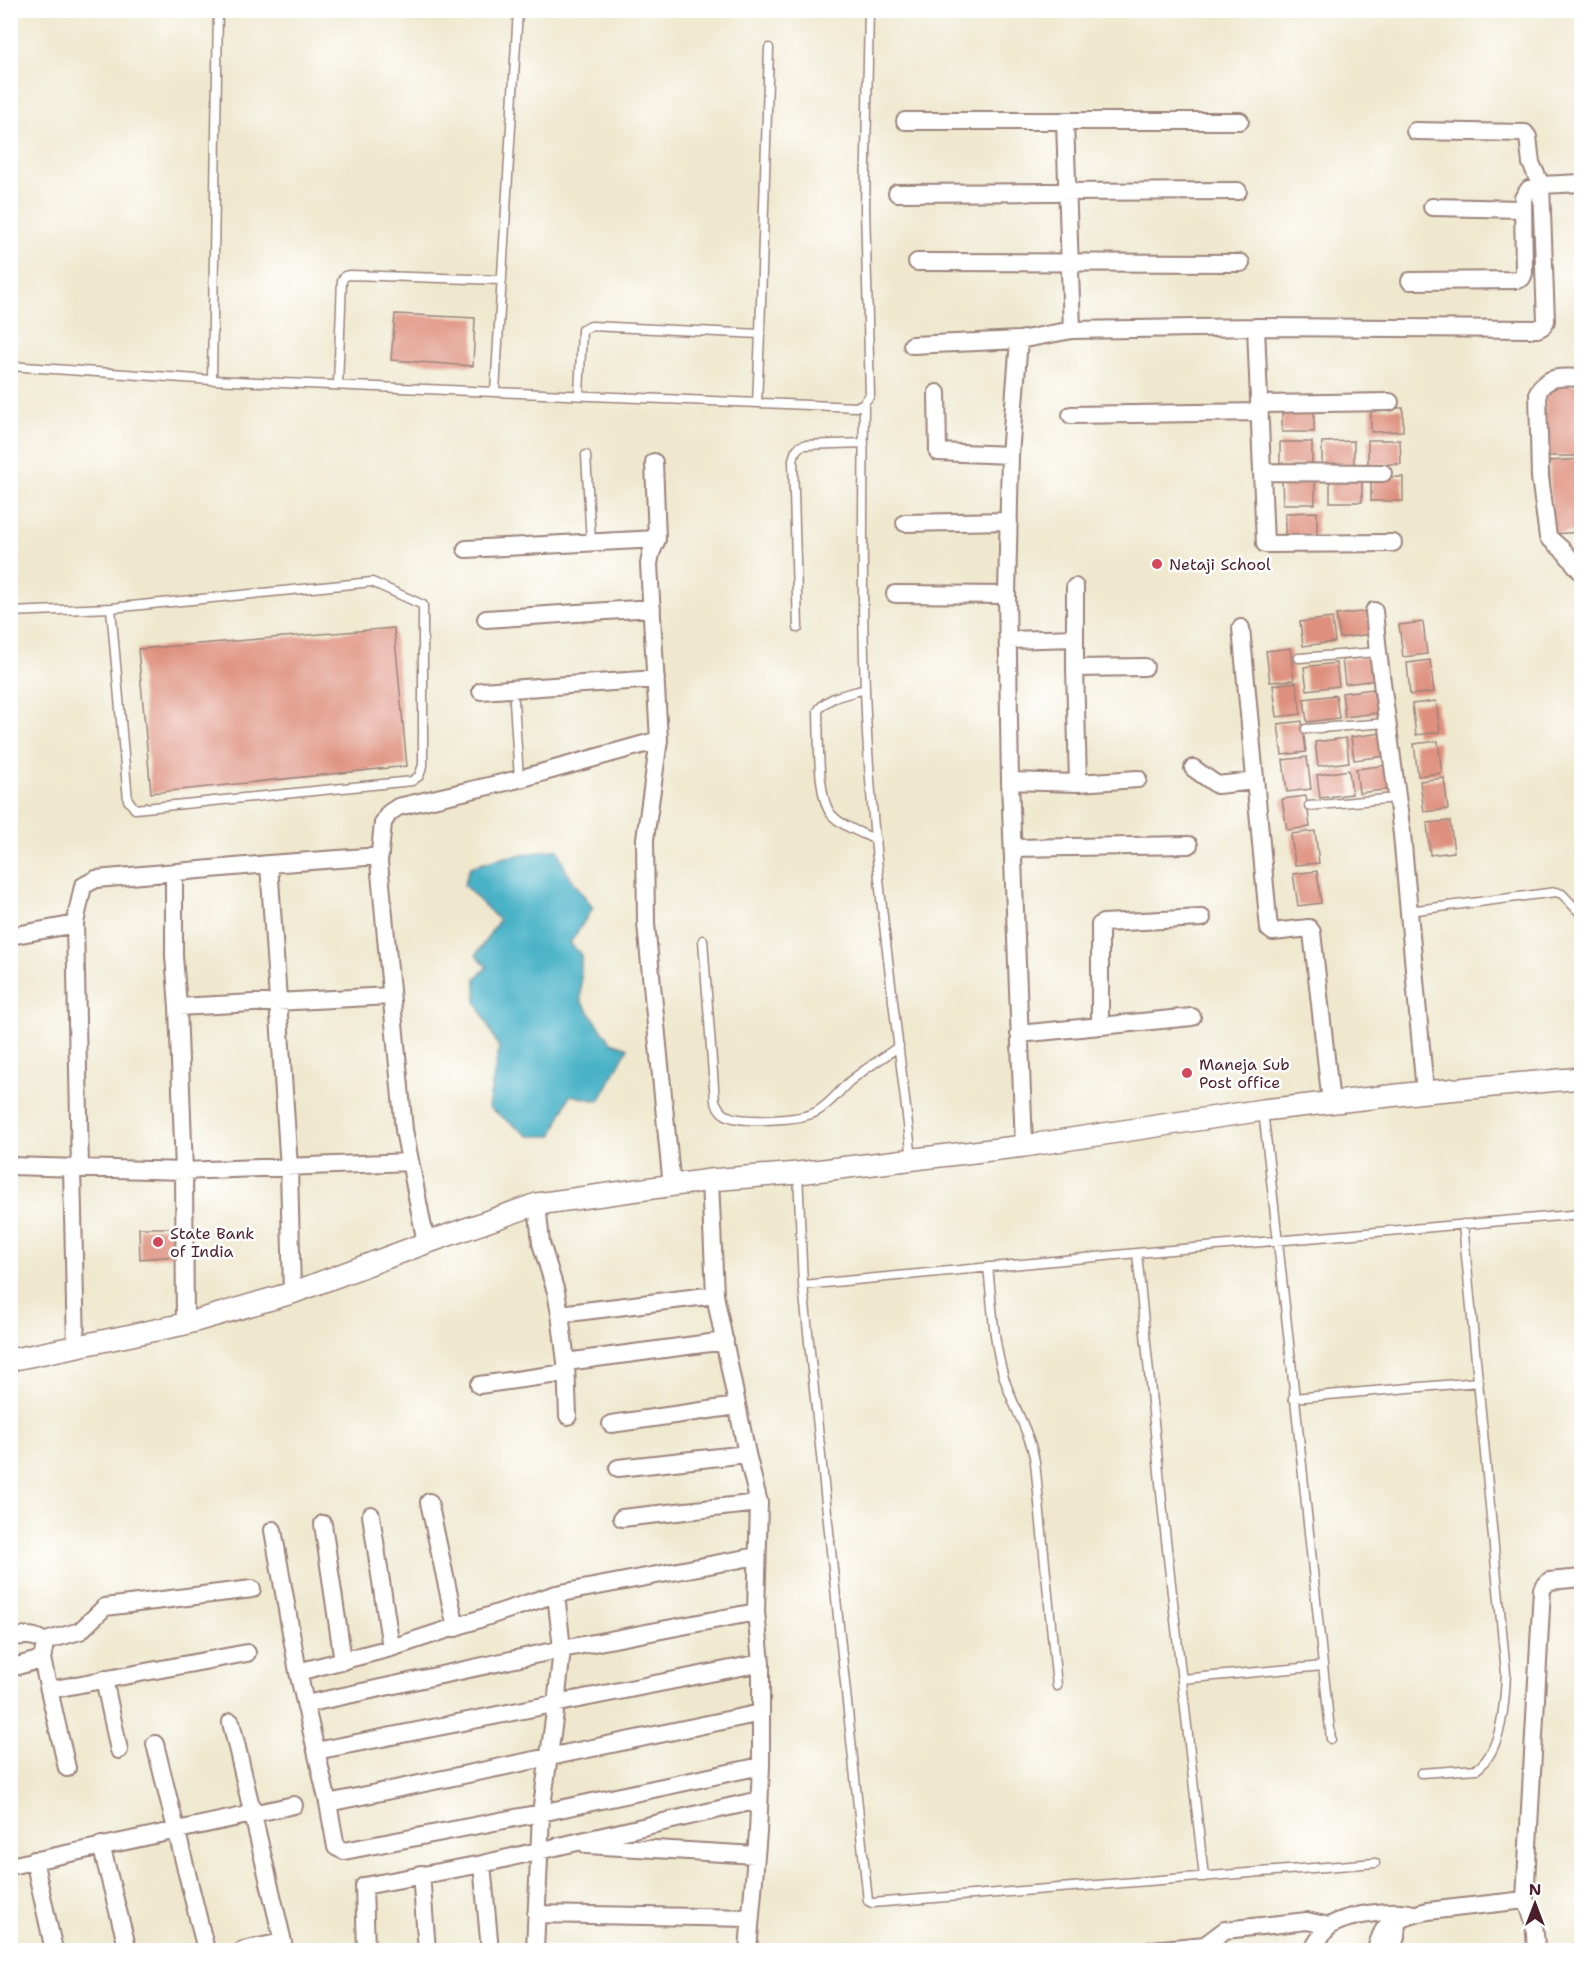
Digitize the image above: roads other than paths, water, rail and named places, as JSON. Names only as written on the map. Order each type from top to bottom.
[{"type":"street","points":[[905,121],[1240,121]]},
{"type":"street","points":[[1065,121],[1072,330]]},
{"type":"street","points":[[912,345],[1019,340],[1072,330],[1256,327],[1525,329],[1543,326],[1545,321],[1541,187],[1533,171],[1528,137],[1525,133],[1414,131]]},
{"type":"street","points":[[1410,281],[1517,280],[1522,278],[1524,273],[1522,209],[1525,192],[1528,189],[1581,183]]},
{"type":"street","points":[[897,193],[1238,191]]},
{"type":"street","points":[[1432,207],[1522,209]]},
{"type":"street","points":[[917,262],[1241,263]]},
{"type":"street","points":[[1256,327],[1265,544],[1393,543]]},
{"type":"street","points":[[1019,340],[1010,454],[1007,595],[1010,781],[1024,1146]]},
{"type":"street","points":[[1581,378],[1550,379],[1543,383],[1538,392],[1539,477],[1548,537],[1581,573]]},
{"type":"street","points":[[937,393],[938,452],[1010,454]]},
{"type":"street","points":[[1071,415],[1390,402]]},
{"type":"street","points":[[654,462],[657,538],[649,564],[659,740],[645,839],[646,924],[672,1186]]},
{"type":"street","points":[[1262,472],[1383,473]]},
{"type":"street","points":[[905,523],[1009,521]]},
{"type":"street","points":[[466,549],[657,538]]},
{"type":"street","points":[[1564,552],[1581,547]]},
{"type":"street","points":[[1076,587],[1078,783]]},
{"type":"street","points":[[895,594],[1007,595]]},
{"type":"street","points":[[486,619],[652,608]]},
{"type":"street","points":[[1374,611],[1409,911],[1425,1092]]},
{"type":"street","points":[[1241,628],[1269,930],[1273,932],[1309,928],[1312,932],[1331,1103]]},
{"type":"street","points":[[1008,640],[1075,638]]},
{"type":"street","points":[[1076,668],[1146,667]]},
{"type":"street","points":[[481,691],[656,679]]},
{"type":"street","points":[[426,1243],[404,1130],[390,996],[380,856],[383,823],[389,813],[398,807],[519,778],[659,740]]},
{"type":"street","points":[[1193,768],[1217,785],[1255,782]]},
{"type":"street","points":[[1010,781],[1078,783],[1138,779]]},
{"type":"street","points":[[1013,848],[1189,845]]},
{"type":"street","points":[[76,1347],[75,923],[83,886],[96,879],[380,856]]},
{"type":"street","points":[[269,864],[289,1168],[292,1293]]},
{"type":"street","points":[[174,872],[174,956],[184,1171],[185,1324]]},
{"type":"street","points":[[1100,1026],[1100,925],[1202,918]]},
{"type":"street","points":[[10,936],[75,923]]},
{"type":"street","points":[[178,1007],[390,996]]},
{"type":"street","points":[[1019,1034],[1192,1017]]},
{"type":"street","points":[[10,1360],[185,1324],[292,1293],[537,1204],[710,1180],[798,1173],[1024,1146],[1263,1110],[1581,1078]]},
{"type":"street","points":[[10,1166],[184,1171],[410,1162]]},
{"type":"street","points":[[710,1180],[715,1295],[759,1503],[756,1611],[761,1664],[761,1766],[748,1950]]},
{"type":"street","points":[[537,1204],[541,1244],[556,1292],[560,1314],[566,1367],[568,1416]]},
{"type":"street","points":[[560,1314],[715,1295]]},
{"type":"street","points":[[479,1385],[566,1367],[725,1341]]},
{"type":"street","points":[[611,1424],[737,1406]]},
{"type":"street","points":[[618,1468],[747,1454]]},
{"type":"street","points":[[429,1502],[456,1628]]},
{"type":"street","points":[[622,1518],[759,1503]]},
{"type":"street","points":[[371,1515],[390,1648]]},
{"type":"street","points":[[323,1524],[343,1660]]},
{"type":"street","points":[[273,1530],[298,1672],[336,1847],[344,1851],[541,1813],[761,1766]]},
{"type":"street","points":[[298,1672],[390,1648],[556,1594],[758,1556]]},
{"type":"street","points":[[1536,1950],[1535,1923],[1525,1900],[1542,1589],[1549,1581],[1581,1578]]},
{"type":"street","points":[[10,1668],[43,1651],[49,1640],[80,1631],[105,1607],[252,1589]]},
{"type":"street","points":[[535,1950],[541,1813],[562,1649],[556,1594]]},
{"type":"street","points":[[306,1704],[562,1649],[756,1611]]},
{"type":"street","points":[[10,1637],[34,1636],[41,1639],[49,1690],[67,1768]]},
{"type":"street","points":[[49,1690],[247,1653]]},
{"type":"street","points":[[316,1751],[761,1664]]},
{"type":"street","points":[[105,1679],[119,1750]]},
{"type":"street","points":[[328,1803],[761,1713]]},
{"type":"street","points":[[231,1722],[283,1942],[243,1950]]},
{"type":"street","points":[[154,1744],[206,1950]]},
{"type":"street","points":[[366,1950],[364,1886],[482,1864],[759,1800]]},
{"type":"street","points":[[10,1866],[294,1805]]},
{"type":"street","points":[[568,1844],[756,1855]]},
{"type":"street","points":[[101,1845],[128,1950]]},
{"type":"street","points":[[34,1860],[54,1950]]},
{"type":"street","points":[[482,1864],[490,1950]]},
{"type":"street","points":[[421,1874],[427,1950]]},
{"type":"street","points":[[1376,1950],[1385,1928],[1414,1914],[1525,1900]]},
{"type":"street","points":[[1152,1950],[1204,1945],[1224,1930],[1306,1921],[1329,1926],[1370,1913],[1406,1911],[1414,1914]]},
{"type":"street","points":[[536,1914],[751,1918]]},
{"type":"street","points":[[1391,1950],[1396,1937],[1397,1922]]},
{"type":"street","points":[[1312,1950],[1329,1926]]},
{"type":"lane","points":[[212,380],[218,10]]},
{"type":"lane","points":[[495,392],[518,10]]},
{"type":"lane","points":[[10,366],[212,380],[856,407],[864,403],[870,395],[866,207],[869,10]]},
{"type":"lane","points":[[758,403],[769,48]]},
{"type":"lane","points":[[338,385],[342,280],[345,276],[502,279]]},
{"type":"lane","points":[[579,395],[582,330],[586,327],[760,334]]},
{"type":"lane","points":[[864,403],[863,637],[866,689],[876,840],[912,1160]]},
{"type":"lane","points":[[798,628],[793,460],[795,452],[798,447],[804,445],[864,442]]},
{"type":"lane","points":[[586,455],[591,542]]},
{"type":"lane","points":[[10,612],[111,608],[372,582],[423,605],[423,765],[419,776],[412,781],[135,809],[128,800],[111,608]]},
{"type":"lane","points":[[1299,658],[1378,652]]},
{"type":"lane","points":[[866,689],[827,701],[818,711],[823,791],[826,806],[832,815],[876,840]]},
{"type":"lane","points":[[514,701],[519,778]]},
{"type":"lane","points":[[1306,729],[1387,723]]},
{"type":"lane","points":[[1309,806],[1397,798]]},
{"type":"lane","points":[[1409,911],[1556,892],[1562,894],[1581,915]]},
{"type":"lane","points":[[703,940],[715,1101],[719,1110],[727,1116],[744,1120],[794,1118],[814,1113],[861,1072],[899,1046]]},
{"type":"lane","points":[[1263,1110],[1279,1240],[1293,1398],[1331,1739]]},
{"type":"lane","points":[[798,1173],[803,1286],[868,1901],[872,1903],[1375,1863]]},
{"type":"lane","points":[[803,1286],[1137,1253],[1581,1214]]},
{"type":"lane","points":[[1420,1773],[1477,1769],[1484,1764],[1490,1756],[1503,1712],[1506,1673],[1464,1224]]},
{"type":"lane","points":[[1137,1253],[1164,1522],[1204,1877]]},
{"type":"lane","points":[[988,1267],[1003,1376],[1033,1449],[1057,1686]]},
{"type":"lane","points":[[1293,1398],[1479,1382]]},
{"type":"lane","points":[[1182,1679],[1323,1666]]},
{"type":"water","points":[[558,849],[566,871],[593,908],[570,943],[581,955],[581,1001],[611,1042],[628,1048],[599,1101],[570,1095],[552,1136],[529,1136],[488,1107],[499,1048],[476,1001],[476,978],[487,967],[476,955],[499,920],[464,885],[470,867],[500,858]]},
{"type":"place","name":"Netaji School","points":[[1157,564]]},
{"type":"place","name":"Maneja Sub Post office","points":[[1187,1073]]},
{"type":"place","name":"State Bank of India","points":[[158,1242]]}]
